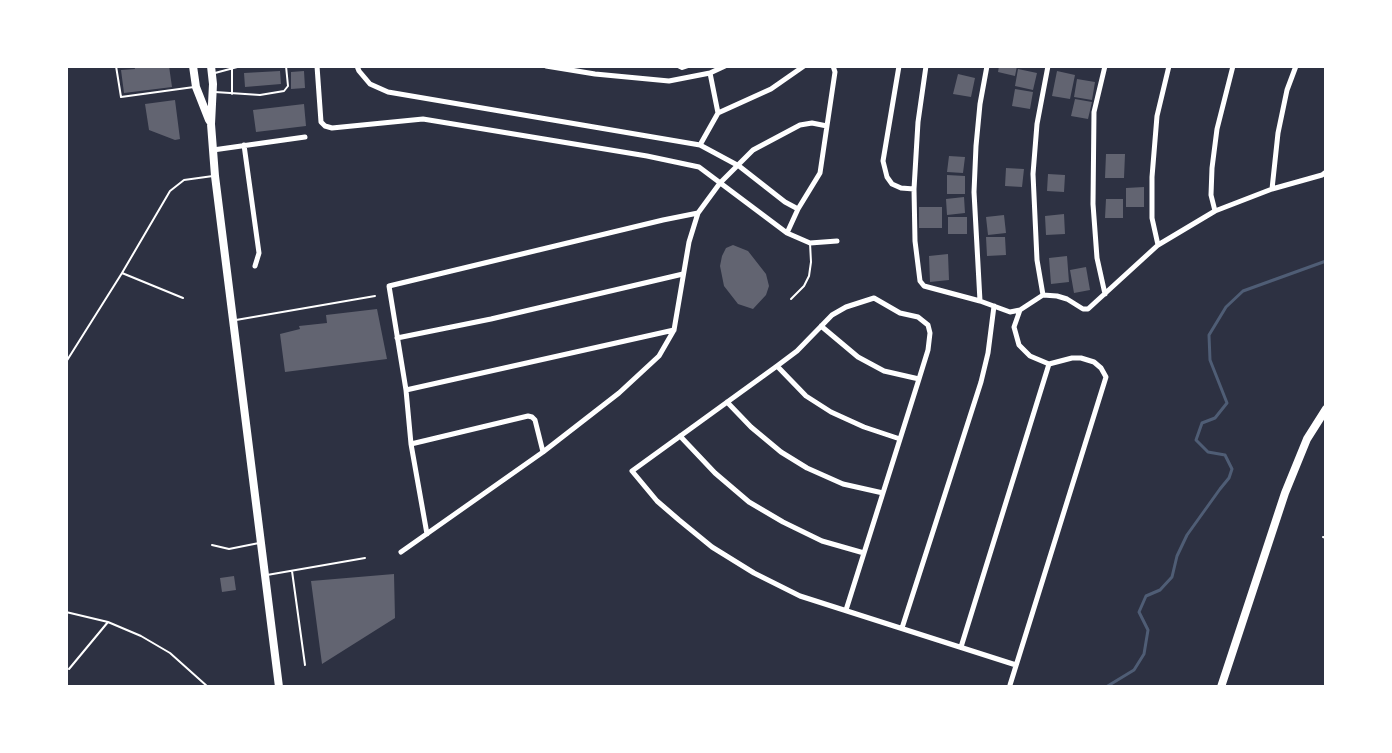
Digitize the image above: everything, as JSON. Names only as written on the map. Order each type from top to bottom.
[{"type":"main road","points":[[194,66],[196,87],[211,124]]},
{"type":"main road","points":[[212,70],[211,124],[215,176],[279,687]]},
{"type":"main road","points":[[1221,687],[1285,493],[1306,439],[1326,409]]},
{"type":"street","points":[[317,66],[321,122],[326,126],[332,128],[423,119],[647,156],[699,167],[787,233],[810,243],[837,241]]},
{"type":"street","points":[[357,66],[358,71],[370,84],[388,92],[700,145],[739,166],[785,202],[798,209]]},
{"type":"street","points":[[546,66],[595,74],[669,81],[710,74],[725,66]]},
{"type":"street","points":[[700,145],[718,113],[771,89],[804,66]]},
{"type":"street","points":[[787,233],[798,209],[820,173],[835,72],[832,66]]},
{"type":"street","points":[[899,66],[883,161],[887,177],[892,184],[901,188],[914,189]]},
{"type":"street","points":[[926,66],[918,122],[914,189],[915,241],[920,281],[924,286],[980,301],[1010,312],[1020,309],[1043,295],[1067,299],[1083,309],[1093,306],[1158,245],[1215,211],[1272,189],[1326,172]]},
{"type":"street","points":[[980,301],[974,192],[979,114],[987,66]]},
{"type":"street","points":[[1043,295],[1037,260],[1033,174],[1037,124],[1048,66]]},
{"type":"street","points":[[1105,66],[1094,112],[1093,204],[1097,258],[1105,294]]},
{"type":"street","points":[[1158,245],[1152,218],[1152,177],[1157,116],[1169,66]]},
{"type":"street","points":[[1215,211],[1211,195],[1216,129],[1233,66]]},
{"type":"street","points":[[1272,189],[1278,133],[1287,90],[1296,66]]},
{"type":"street","points":[[710,74],[718,113]]},
{"type":"street","points":[[401,552],[543,452],[619,393],[659,356],[674,330],[683,274],[698,213],[720,183],[753,150],[800,125],[812,123],[827,126]]},
{"type":"street","points":[[213,150],[305,137]]},
{"type":"street","points":[[244,145],[259,253],[255,266]]},
{"type":"street","points":[[428,534],[411,444],[406,390],[389,286],[698,213]]},
{"type":"street","points":[[397,338],[491,319],[683,274]]},
{"type":"street","points":[[846,610],[928,350],[930,333],[928,325],[918,317],[900,313],[874,298],[846,307],[832,315],[797,351],[632,471],[657,501],[712,547],[754,573],[800,596],[1016,665]]},
{"type":"street","points":[[902,628],[981,382],[988,353],[994,306]]},
{"type":"street","points":[[1010,685],[1106,377],[1094,362],[1081,358],[1049,364],[1030,356],[1019,345],[1014,327],[1020,309]]},
{"type":"street","points":[[821,326],[858,357],[884,371],[919,379]]},
{"type":"street","points":[[406,390],[674,330]]},
{"type":"street","points":[[961,647],[1049,364]]},
{"type":"street","points":[[777,366],[806,396],[831,412],[864,427],[900,439]]},
{"type":"street","points":[[727,402],[751,427],[781,452],[807,468],[843,484],[883,493]]},
{"type":"street","points":[[411,444],[528,416],[535,420],[543,452]]},
{"type":"street","points":[[680,436],[715,473],[749,502],[822,541],[864,553]]},
{"type":"lane","points":[[116,66],[121,97],[196,87]]},
{"type":"lane","points":[[212,70],[242,66]]},
{"type":"lane","points":[[213,92],[260,95],[284,91],[288,86],[286,66]]},
{"type":"lane","points":[[232,67],[232,94]]},
{"type":"lane","points":[[66,362],[170,191],[184,180],[215,176]]},
{"type":"lane","points":[[790,299],[804,286],[809,276],[810,243]]},
{"type":"lane","points":[[122,273],[183,298]]},
{"type":"lane","points":[[233,321],[375,296]]},
{"type":"lane","points":[[212,546],[230,549],[262,543]]},
{"type":"lane","points":[[266,576],[365,558]]},
{"type":"lane","points":[[292,571],[305,664]]},
{"type":"lane","points":[[66,612],[108,622],[141,636],[170,653],[208,687]]},
{"type":"lane","points":[[69,669],[108,622]]},
{"type":"path","points":[[676,66],[682,69],[691,66]]},
{"type":"building","points":[[134,66],[169,66],[172,87],[124,93],[121,70],[135,69]]},
{"type":"building","points":[[999,66],[1017,66],[1015,76],[998,72]]},
{"type":"building","points":[[1018,69],[1037,73],[1033,90],[1015,86]]},
{"type":"building","points":[[280,71],[281,84],[245,87],[244,73]]},
{"type":"building","points":[[304,71],[305,88],[291,89],[291,72]]},
{"type":"building","points":[[1057,71],[1075,75],[1070,99],[1052,96]]},
{"type":"building","points":[[958,74],[975,78],[971,97],[953,94]]},
{"type":"building","points":[[1077,79],[1095,82],[1092,100],[1074,97]]},
{"type":"building","points":[[1015,89],[1033,92],[1030,109],[1012,106]]},
{"type":"building","points":[[1075,99],[1092,102],[1088,119],[1071,116]]},
{"type":"building","points":[[175,100],[180,139],[175,140],[149,130],[145,104]]},
{"type":"building","points":[[304,104],[306,126],[256,132],[253,110]]},
{"type":"building","points":[[1106,154],[1125,154],[1124,178],[1105,178]]},
{"type":"building","points":[[949,156],[965,157],[963,173],[947,172]]},
{"type":"building","points":[[1006,168],[1024,169],[1022,187],[1005,186]]},
{"type":"building","points":[[1048,174],[1065,175],[1064,192],[1047,191]]},
{"type":"building","points":[[947,175],[965,176],[965,194],[947,194]]},
{"type":"building","points":[[1144,187],[1144,207],[1126,207],[1126,188]]},
{"type":"building","points":[[964,197],[965,213],[947,215],[946,199]]},
{"type":"building","points":[[1106,199],[1123,199],[1123,218],[1105,218]]},
{"type":"building","points":[[919,207],[942,207],[942,228],[919,228]]},
{"type":"building","points":[[1064,214],[1065,234],[1046,235],[1045,216]]},
{"type":"building","points":[[1004,215],[1006,233],[988,235],[986,217]]},
{"type":"building","points":[[948,217],[967,217],[967,234],[948,234]]},
{"type":"building","points":[[986,237],[1005,237],[1006,255],[987,256]]},
{"type":"building","points":[[733,245],[748,251],[766,274],[769,286],[766,295],[753,309],[738,304],[724,286],[720,266],[722,256],[726,248]]},
{"type":"building","points":[[948,254],[949,280],[930,282],[929,256]]},
{"type":"building","points":[[1067,256],[1069,282],[1051,284],[1049,258]]},
{"type":"building","points":[[1086,267],[1090,290],[1074,293],[1070,270]]},
{"type":"building","points":[[377,309],[387,359],[285,372],[280,334],[300,329],[299,326],[327,323],[326,315]]},
{"type":"building","points":[[394,574],[395,618],[322,664],[311,581]]},
{"type":"building","points":[[234,576],[236,590],[222,592],[220,578]]},
{"type":"waterway","points":[[1106,687],[1134,670],[1144,654],[1148,630],[1139,612],[1146,596],[1160,590],[1172,577],[1177,556],[1187,535],[1229,478],[1232,469],[1225,455],[1208,452],[1196,440],[1202,423],[1215,418],[1227,403],[1210,360],[1209,335],[1226,307],[1243,291],[1326,261]]}]
